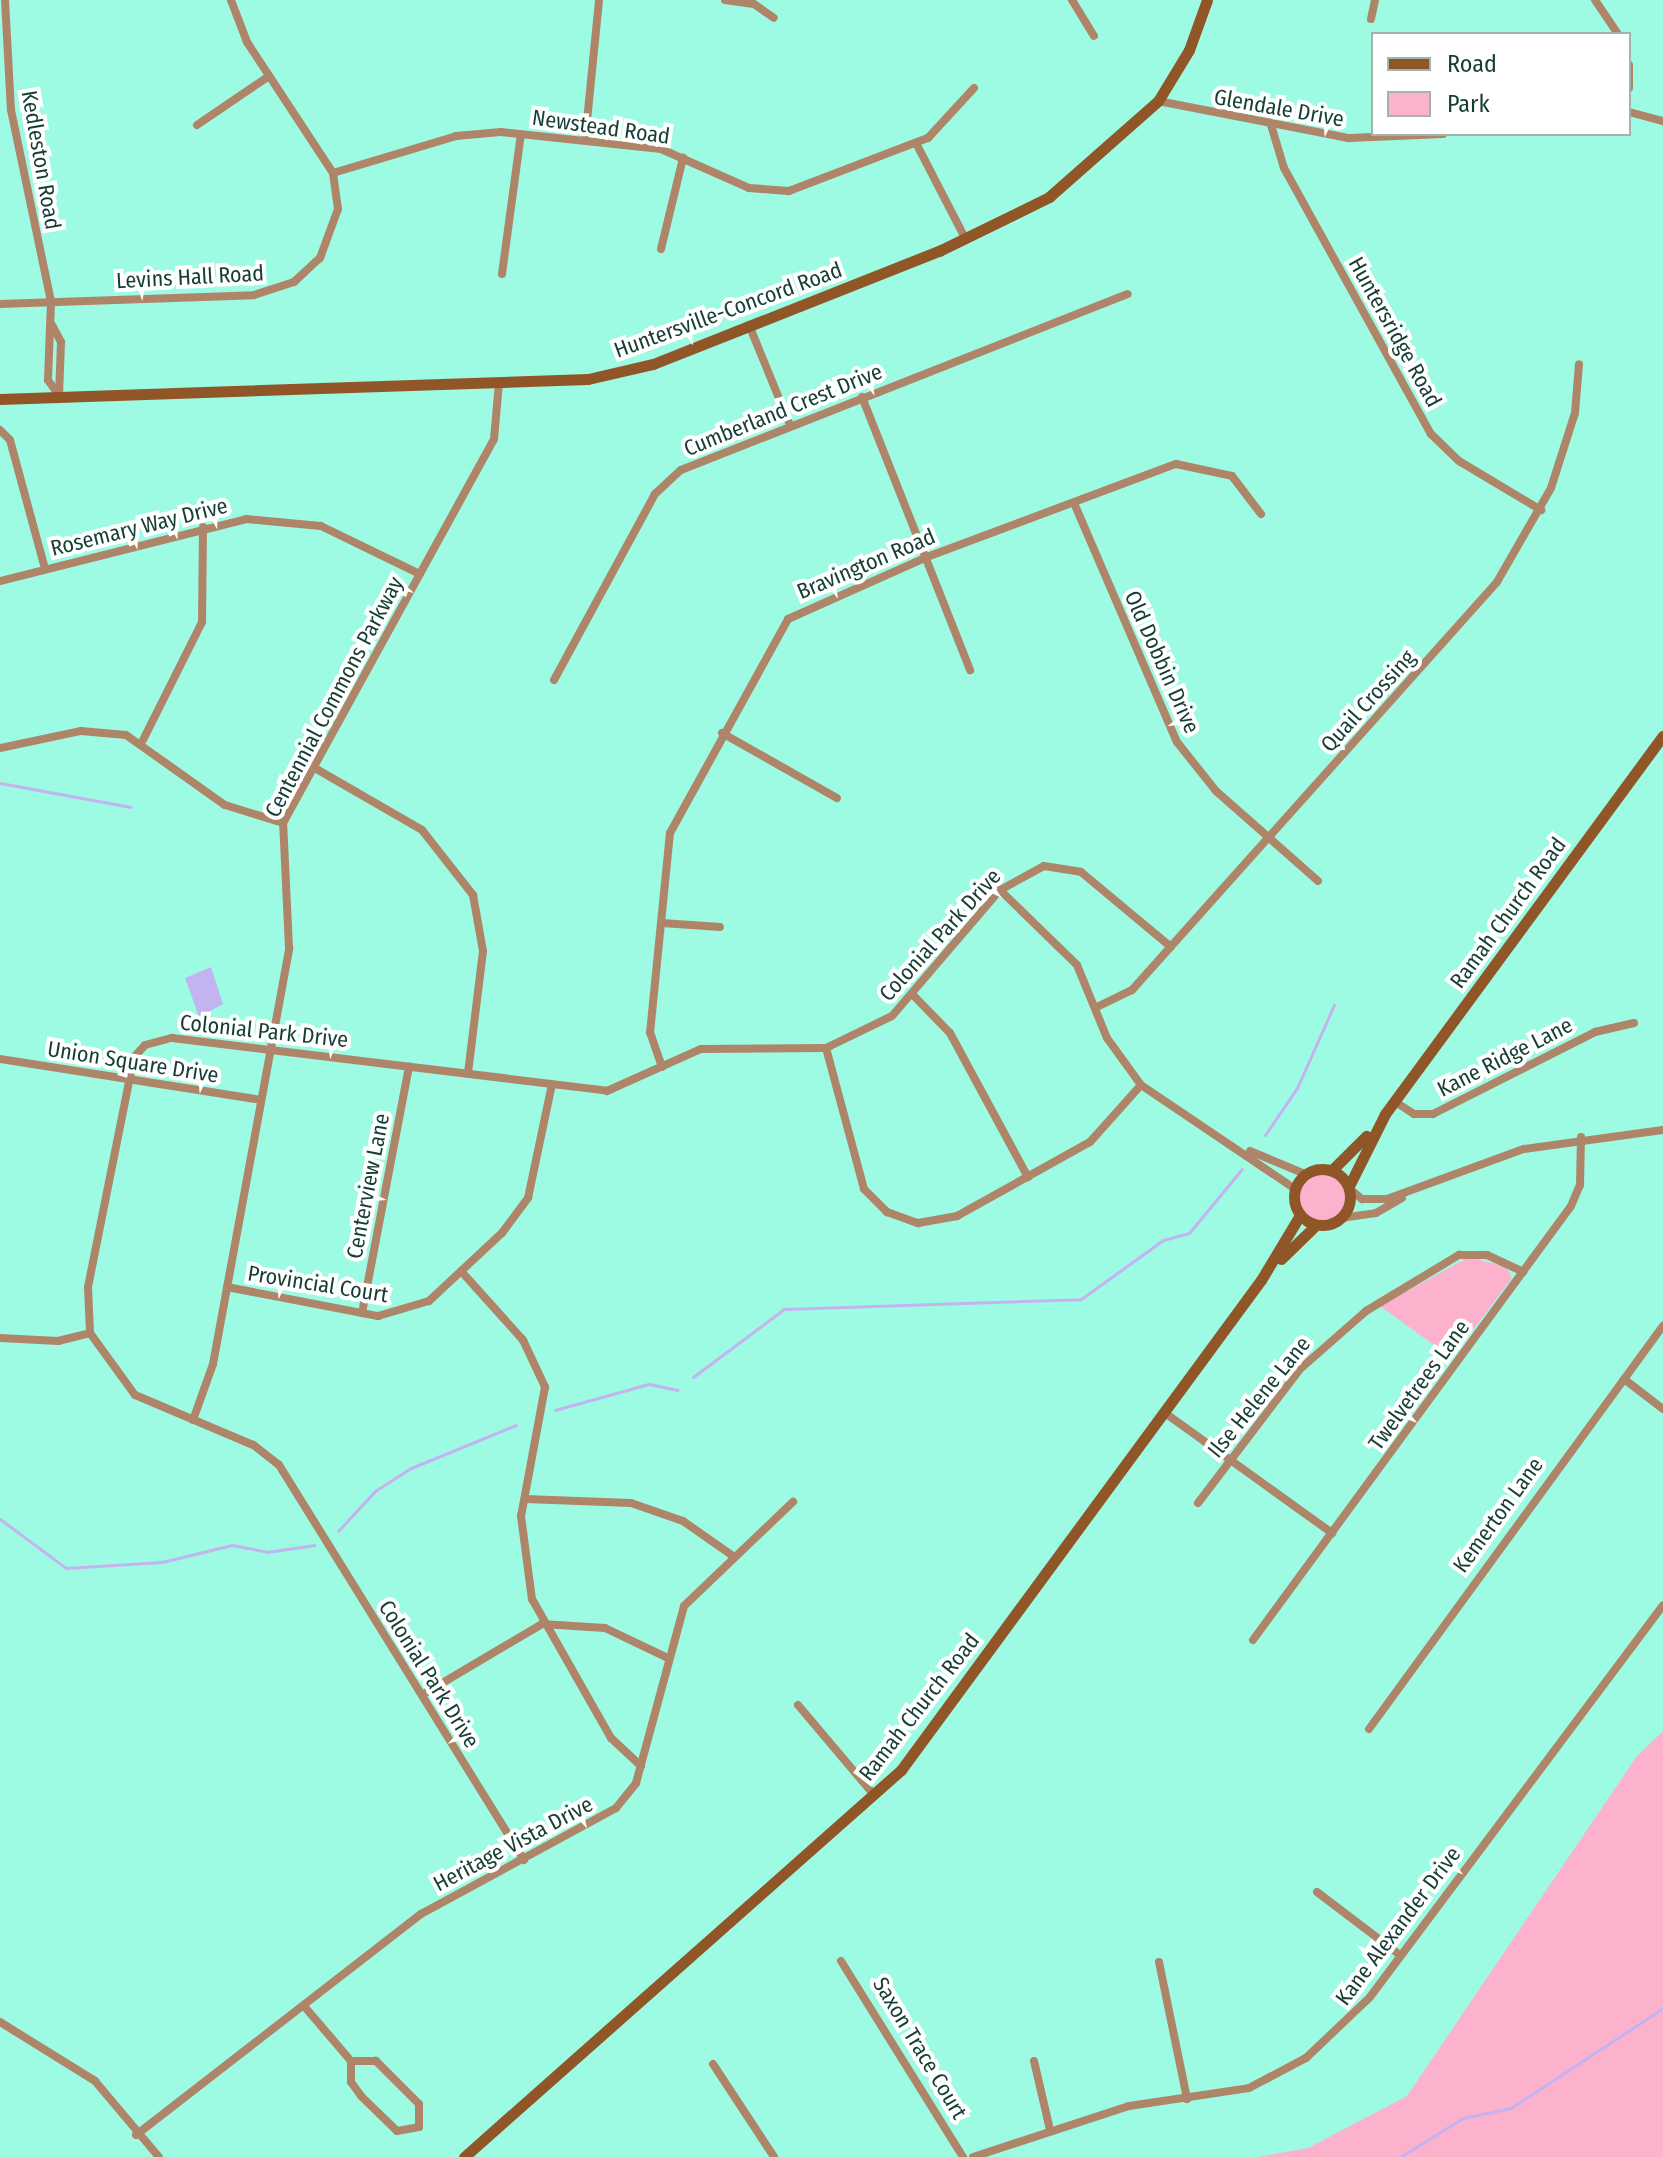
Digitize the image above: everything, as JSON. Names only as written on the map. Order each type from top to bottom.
[{"type":"main road","name":"Huntersville-Concord Road","points":[[0,399],[499,383],[631,371],[966,240],[1071,183],[1158,101],[1189,50],[1207,0]]},
{"type":"main road","name":"Ramah Church Road","points":[[1261,1280],[1316,1225],[1341,1218],[1349,1187],[1385,1114],[1663,736]]},
{"type":"main road","name":"Ramah Church Road","points":[[1333,1169],[1385,1114]]},
{"type":"main road","points":[[1316,1225],[1300,1215],[1295,1189],[1305,1174],[1333,1169],[1349,1187]]},
{"type":"main road","name":"Ramah Church Road","points":[[464,2157],[875,1796],[1165,1413],[1261,1280],[1300,1215]]},
{"type":"street","name":"Kedleston Road","points":[[5,0],[11,110],[51,302],[48,380],[59,396]]},
{"type":"street","points":[[231,0],[269,76],[333,173]]},
{"type":"street","points":[[585,141],[599,0]]},
{"type":"street","points":[[725,0],[754,4],[774,18]]},
{"type":"street","points":[[1072,0],[1094,36]]},
{"type":"street","points":[[1371,19],[1375,0]]},
{"type":"street","points":[[1595,0],[1617,32]]},
{"type":"street","points":[[197,125],[269,76]]},
{"type":"street","name":"Newstead Road","points":[[333,173],[456,136],[521,134],[585,141],[683,158],[774,193],[916,143],[935,133],[974,88]]},
{"type":"street","name":"Glendale Drive","points":[[1158,101],[1271,125],[1376,140],[1421,136]]},
{"type":"street","points":[[0,112],[11,110]]},
{"type":"street","points":[[1631,113],[1663,121]]},
{"type":"street","name":"Huntersridge Road","points":[[1271,125],[1284,168],[1431,434],[1459,461],[1541,510]]},
{"type":"street","points":[[502,274],[521,134]]},
{"type":"street","points":[[916,143],[966,240]]},
{"type":"street","points":[[661,249],[683,158]]},
{"type":"street","name":"Levins Hall Road","points":[[0,304],[254,295],[284,287],[320,258],[332,236],[333,173]]},
{"type":"street","name":"Cumberland Crest Drive","points":[[554,680],[664,484],[681,470],[1128,294]]},
{"type":"street","name":"Kedleston Road","points":[[52,325],[61,342],[59,396]]},
{"type":"street","points":[[749,325],[790,425]]},
{"type":"street","name":"Quail Crossing","points":[[1097,1007],[1132,990],[1486,596],[1541,510],[1575,413],[1579,364]]},
{"type":"street","name":"Centennial Commons Parkway","points":[[193,1420],[227,1287],[291,932],[283,823],[494,439],[499,383]]},
{"type":"street","points":[[862,397],[970,670]]},
{"type":"street","points":[[0,430],[10,440],[45,569]]},
{"type":"street","name":"Bravington Road","points":[[662,1067],[650,1033],[670,833],[722,733],[788,619],[927,557],[1187,463],[1232,476],[1261,514]]},
{"type":"street","name":"Old Dobbin Drive","points":[[1074,503],[1177,742],[1216,791],[1318,881]]},
{"type":"street","name":"Rosemary Way Drive","points":[[0,581],[203,527],[246,519],[321,526],[420,574]]},
{"type":"street","points":[[143,740],[202,622],[203,527]]},
{"type":"street","points":[[0,748],[81,731],[143,740],[225,805],[283,823]]},
{"type":"street","points":[[722,733],[837,798]]},
{"type":"street","points":[[313,767],[422,830],[473,895],[483,951],[468,1074]]},
{"type":"street","name":"Colonial Park Drive","points":[[524,1860],[279,1465],[193,1420],[135,1395],[90,1333],[88,1287],[134,1057],[156,1040],[271,1048],[607,1091],[701,1049],[826,1048],[873,1029],[913,995],[1000,890],[1044,866],[1081,872],[1171,947]]},
{"type":"street","points":[[1000,890],[1058,940],[1097,1007],[1107,1038],[1141,1085],[1250,1151],[1305,1174]]},
{"type":"street","points":[[662,923],[720,927]]},
{"type":"street","points":[[913,995],[950,1033],[1028,1177]]},
{"type":"street","name":"Kane Ridge Lane","points":[[1394,1101],[1414,1114],[1433,1114],[1595,1032],[1634,1023]]},
{"type":"street","points":[[826,1048],[857,1173],[887,1212],[938,1223],[1090,1142],[1141,1085]]},
{"type":"street","name":"Union Square Drive","points":[[0,1059],[261,1100]]},
{"type":"street","name":"Centerview Lane","points":[[362,1313],[409,1066]]},
{"type":"street","name":"Provincial Court","points":[[227,1287],[362,1313],[411,1311],[461,1271],[528,1198],[552,1084]]},
{"type":"street","points":[[1349,1187],[1374,1201],[1413,1191],[1496,1157],[1581,1137],[1663,1130]]},
{"type":"street","name":"Twelvetrees Lane","points":[[1253,1640],[1576,1197],[1581,1137]]},
{"type":"street","points":[[1250,1151],[1295,1189]]},
{"type":"street","points":[[1341,1218],[1376,1213],[1413,1191]]},
{"type":"street","name":"Ilse Helene Lane","points":[[1198,1503],[1330,1339],[1432,1265],[1473,1254],[1523,1272]]},
{"type":"street","points":[[461,1271],[523,1340],[541,1374],[543,1403],[525,1499],[525,1573],[542,1624],[611,1738],[641,1766]]},
{"type":"street","name":"Kemerton Lane","points":[[1369,1729],[1663,1326]]},
{"type":"street","points":[[0,1338],[48,1342],[90,1333]]},
{"type":"street","points":[[1624,1379],[1663,1409]]},
{"type":"street","points":[[1165,1413],[1332,1533]]},
{"type":"street","points":[[525,1499],[631,1503],[683,1521],[733,1556]]},
{"type":"street","name":"Heritage Vista Drive","points":[[136,2135],[421,1914],[616,1808],[641,1766],[684,1606],[793,1502]]},
{"type":"street","name":"Kane Alexander Drive","points":[[973,2157],[1127,2107],[1249,2088],[1306,2058],[1357,2013],[1663,1605]]},
{"type":"street","points":[[422,1695],[542,1624],[605,1628],[668,1658]]},
{"type":"street","points":[[798,1705],[875,1796]]},
{"type":"street","points":[[1317,1892],[1400,1955]]},
{"type":"street","name":"Saxon Trace Court","points":[[841,1961],[963,2157]]},
{"type":"street","points":[[1159,1962],[1187,2099]]},
{"type":"street","points":[[304,2006],[351,2061],[351,2082],[361,2096],[397,2131],[419,2127],[419,2104],[376,2061],[351,2061]]},
{"type":"street","points":[[0,2022],[95,2081],[136,2135],[159,2157]]},
{"type":"street","points":[[1034,2061],[1050,2130]]},
{"type":"street","points":[[713,2064],[774,2157]]},
{"type":"green space","points":[[1322,1169],[1342,1177],[1350,1197],[1342,1217],[1322,1225],[1302,1217],[1294,1197],[1302,1177]]},
{"type":"green space","points":[[1469,1257],[1506,1267],[1512,1278],[1452,1358],[1380,1306]]},
{"type":"green space","points":[[1663,1731],[1663,2157],[1258,2157],[1308,2148],[1407,2096],[1637,1756]]},
{"type":"shaded area","points":[[211,967],[223,1004],[199,1017],[185,978]]},
{"type":"waterway","points":[[0,783],[131,807]]},
{"type":"waterway","points":[[1265,1135],[1297,1088],[1334,1005]]},
{"type":"waterway","points":[[693,1377],[784,1309],[1081,1299],[1163,1240],[1189,1233],[1242,1169]]},
{"type":"waterway","points":[[555,1410],[649,1384],[677,1390]]},
{"type":"waterway","points":[[338,1531],[375,1491],[411,1468],[516,1425]]},
{"type":"waterway","points":[[0,1519],[66,1568],[162,1562],[232,1545],[267,1552],[314,1545]]},
{"type":"waterway","points":[[1400,2157],[1463,2118],[1511,2108],[1663,2008]]}]
